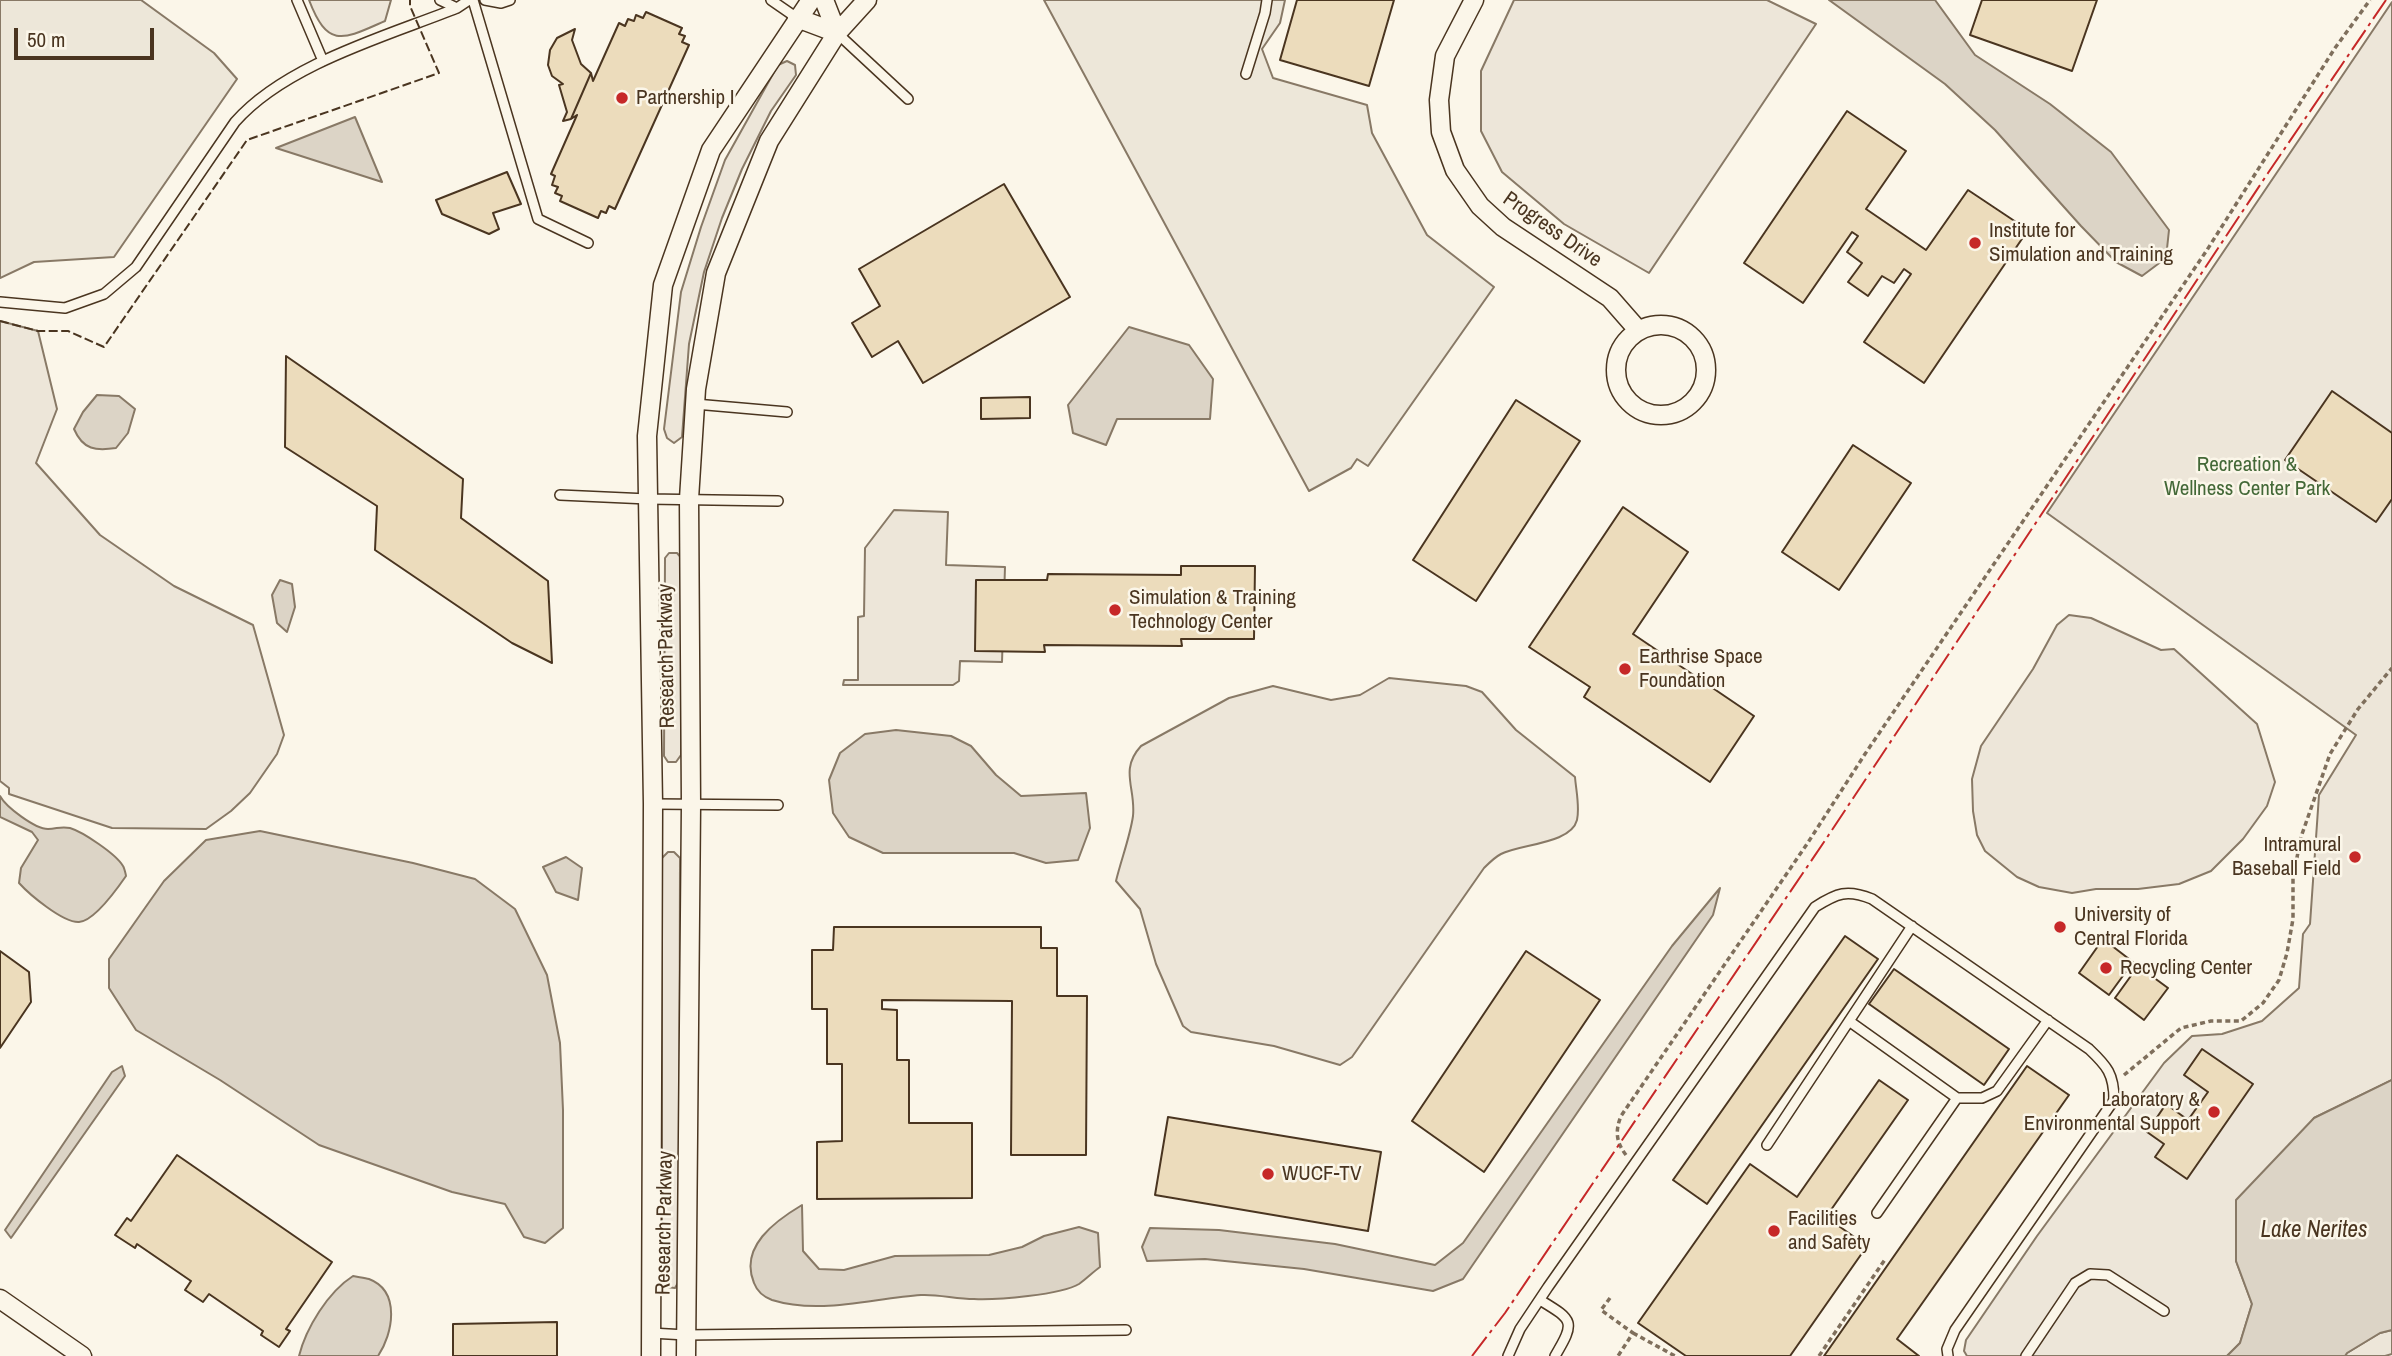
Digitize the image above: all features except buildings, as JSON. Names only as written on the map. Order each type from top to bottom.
[{"type":"street","name":"Research Parkway","points":[[651,1356],[653,804],[647,436],[663,285],[711,150],[811,0]]},
{"type":"street","points":[[824,0],[837,33]]},
{"type":"street","name":"Research Parkway","points":[[686,1356],[691,804],[689,499],[695,404],[716,273],[769,141],[837,33],[867,0]]},
{"type":"street","name":"Progress Drive","points":[[1474,0],[1445,56],[1439,100],[1441,132],[1455,170],[1480,206],[1503,227],[1610,298],[1638,330]]},
{"type":"street","points":[[797,18],[837,33]]},
{"type":"street","points":[[1658,324],[1674,326],[1688,333],[1698,344],[1706,374],[1701,390],[1683,409],[1671,414],[1645,412],[1632,405],[1623,394],[1617,381],[1619,352],[1627,339],[1638,330],[1658,324]]},
{"type":"street","points":[[0,1299],[82,1356]]},
{"type":"lane","points":[[297,0],[323,61]]},
{"type":"lane","points":[[440,0],[457,8]]},
{"type":"lane","points":[[0,302],[65,308],[104,294],[136,267],[235,122],[251,104],[323,61],[471,0],[538,219],[589,243]]},
{"type":"lane","points":[[485,0],[501,3],[510,0]]},
{"type":"lane","points":[[771,0],[797,18]]},
{"type":"lane","points":[[1246,74],[1268,0]]},
{"type":"lane","points":[[837,33],[908,99]]},
{"type":"lane","points":[[695,404],[787,412]]},
{"type":"lane","points":[[560,495],[778,501]]},
{"type":"lane","points":[[653,804],[778,805]]},
{"type":"lane","points":[[1508,1356],[1520,1329],[1815,907],[1833,895],[1855,892],[1872,899],[2089,1049],[2106,1064],[2114,1083],[2114,1100],[1955,1330],[1947,1349],[1948,1356]]},
{"type":"lane","points":[[1767,1145],[1912,926]]},
{"type":"lane","points":[[1849,1021],[1957,1098],[1982,1098],[1997,1091],[2048,1020]]},
{"type":"lane","points":[[1877,1213],[1957,1098]]},
{"type":"lane","points":[[2026,1356],[2075,1283],[2090,1274],[2108,1275],[2164,1311]]},
{"type":"lane","points":[[1540,1300],[1563,1314],[1568,1322],[1568,1334],[1555,1356]]},
{"type":"lane","points":[[651,1333],[686,1335],[1126,1330]]},
{"type":"path","points":[[1633,1166],[1617,1139],[1616,1127],[1620,1116],[1807,844],[2207,250],[2335,48],[2370,0]]},
{"type":"path","points":[[2114,1083],[2181,1028],[2211,1021],[2241,1021],[2263,1003],[2280,980],[2293,919],[2293,878],[2301,836],[2330,754],[2358,709],[2392,668]]},
{"type":"path","points":[[1819,1356],[1886,1258]]},
{"type":"path","points":[[1610,1298],[1601,1310],[1633,1333],[1675,1356]]},
{"type":"path","points":[[1618,1356],[1633,1333]]},
{"type":"green space","points":[[309,0],[391,0],[385,21],[359,32],[339,36],[323,27]]},
{"type":"green space","points":[[1514,0],[1767,0],[1816,24],[1649,273],[1564,224],[1502,172],[1481,131],[1481,71]]},
{"type":"green space","name":"Recreation & Wellness Center Park","points":[[2392,2],[2392,1080],[2314,1118],[2236,1261],[2252,1304],[2240,1343],[2227,1356],[1967,1356],[1964,1351],[1966,1340],[2037,1236],[2164,1063],[2192,1036],[2222,1034],[2262,1021],[2299,988],[2303,934],[2310,924],[2319,795],[2356,735],[2047,513]]},
{"type":"green space","points":[[787,61],[795,65],[796,75],[771,111],[742,169],[704,272],[689,344],[682,437],[674,443],[667,438],[664,429],[681,292],[725,160],[778,65]]},
{"type":"green space","points":[[0,321],[38,331],[57,409],[36,463],[100,535],[174,586],[253,625],[284,735],[277,754],[250,793],[206,829],[112,828],[9,794],[9,788],[0,781]]},
{"type":"green space","points":[[894,510],[948,512],[946,565],[1005,567],[1002,662],[960,661],[959,681],[953,685],[843,685],[844,680],[858,680],[858,617],[864,616],[865,548]]},
{"type":"green space","points":[[669,553],[677,553],[683,560],[681,755],[676,762],[668,762],[664,756],[665,558]]},
{"type":"green space","points":[[2069,615],[2091,618],[2161,650],[2174,649],[2257,724],[2275,782],[2267,806],[2243,839],[2211,871],[2179,884],[2072,893],[2039,887],[2017,877],[1985,851],[1977,835],[1973,811],[1972,779],[1981,746],[2033,669],[2057,625]]},
{"type":"green space","points":[[1389,678],[1466,686],[1482,692],[1516,730],[1575,777],[1578,810],[1573,828],[1555,839],[1501,854],[1484,868],[1352,1057],[1340,1065],[1274,1046],[1191,1032],[1183,1026],[1156,964],[1140,909],[1116,881],[1133,816],[1130,771],[1134,755],[1141,746],[1229,698],[1273,686],[1331,700],[1360,695]]},
{"type":"green space","points":[[668,852],[674,852],[680,858],[679,1281],[675,1288],[666,1287],[662,1283],[662,858]]},
{"type":"green space","points":[[2392,1330],[2392,1354],[2345,1356],[2380,1333]]},
{"type":"shaded area","points":[[0,0],[141,0],[214,53],[237,79],[114,257],[34,262],[0,278]]},
{"type":"shaded area","points":[[1044,0],[1285,0],[1280,23],[1262,49],[1273,78],[1367,105],[1372,133],[1427,235],[1494,287],[1368,466],[1357,459],[1351,468],[1309,491]]},
{"type":"water","points":[[1829,0],[1935,0],[1975,55],[2050,104],[2111,152],[2169,230],[2166,258],[2142,276],[2116,262],[1995,130],[1945,84]]},
{"type":"water","points":[[355,117],[382,182],[276,148]]},
{"type":"water","points":[[1129,327],[1189,345],[1213,379],[1210,419],[1117,419],[1106,445],[1073,433],[1068,405]]},
{"type":"water","points":[[97,395],[119,396],[135,409],[128,433],[116,448],[91,448],[74,429]]},
{"type":"water","points":[[280,580],[292,584],[295,607],[287,632],[277,623],[272,595]]},
{"type":"water","points":[[896,730],[951,736],[971,746],[996,775],[1021,796],[1086,793],[1090,828],[1078,860],[1046,863],[1014,853],[883,853],[849,837],[833,813],[829,780],[840,753],[865,734]]},
{"type":"water","points":[[0,796],[14,811],[36,825],[48,829],[70,828],[107,850],[119,861],[126,876],[105,904],[85,920],[72,921],[56,913],[19,883],[21,868],[38,840],[32,832],[0,817]]},
{"type":"water","points":[[260,831],[413,863],[475,879],[515,909],[547,975],[560,1043],[563,1228],[545,1243],[524,1237],[505,1204],[452,1192],[319,1145],[220,1080],[136,1030],[109,988],[109,959],[164,881],[206,840]]},
{"type":"water","points":[[566,857],[582,868],[578,900],[556,892],[543,867]]},
{"type":"water","points":[[1720,888],[1713,915],[1463,1279],[1433,1291],[1304,1269],[1205,1259],[1147,1261],[1142,1247],[1150,1228],[1219,1230],[1335,1244],[1435,1265],[1463,1243],[1672,946]]},
{"type":"water","points":[[122,1066],[125,1076],[11,1238],[5,1230],[112,1072]]},
{"type":"water","name":"Lake Nerites","points":[[2392,1080],[2392,1330],[2380,1333],[2345,1356],[2227,1356],[2240,1343],[2252,1304],[2236,1261],[2236,1200],[2314,1118]]},
{"type":"water","points":[[802,1205],[803,1251],[819,1269],[844,1270],[895,1256],[989,1255],[1022,1247],[1044,1236],[1079,1227],[1098,1233],[1100,1267],[1070,1288],[1028,1296],[974,1299],[921,1295],[828,1306],[772,1300],[755,1286],[751,1258],[762,1236]]},
{"type":"water","points":[[353,1276],[369,1279],[379,1285],[390,1303],[390,1325],[378,1356],[299,1356],[319,1312],[335,1291]]},
{"type":"fence","points":[[0,321],[38,331],[68,331],[104,347],[247,140],[439,73],[410,6],[410,0]]},
{"type":"power","points":[[1472,1356],[1505,1313],[1828,836],[2268,173],[2386,0]]},
{"type":"place","name":"Partnership I","points":[[622,98]]},
{"type":"place","name":"Institute for Simulation and Training","points":[[1975,243]]},
{"type":"place","name":"Simulation & Training Technology Center","points":[[1115,610]]},
{"type":"place","name":"Earthrise Space Foundation","points":[[1625,669]]},
{"type":"place","name":"Intramural Baseball Field","points":[[2355,857]]},
{"type":"place","name":"University of Central Florida","points":[[2060,927]]},
{"type":"place","name":"Recycling Center","points":[[2106,968]]},
{"type":"place","name":"Laboratory & Environmental Support","points":[[2214,1112]]},
{"type":"place","name":"WUCF-TV","points":[[1268,1174]]},
{"type":"place","name":"Facilities and Safety","points":[[1774,1231]]}]
